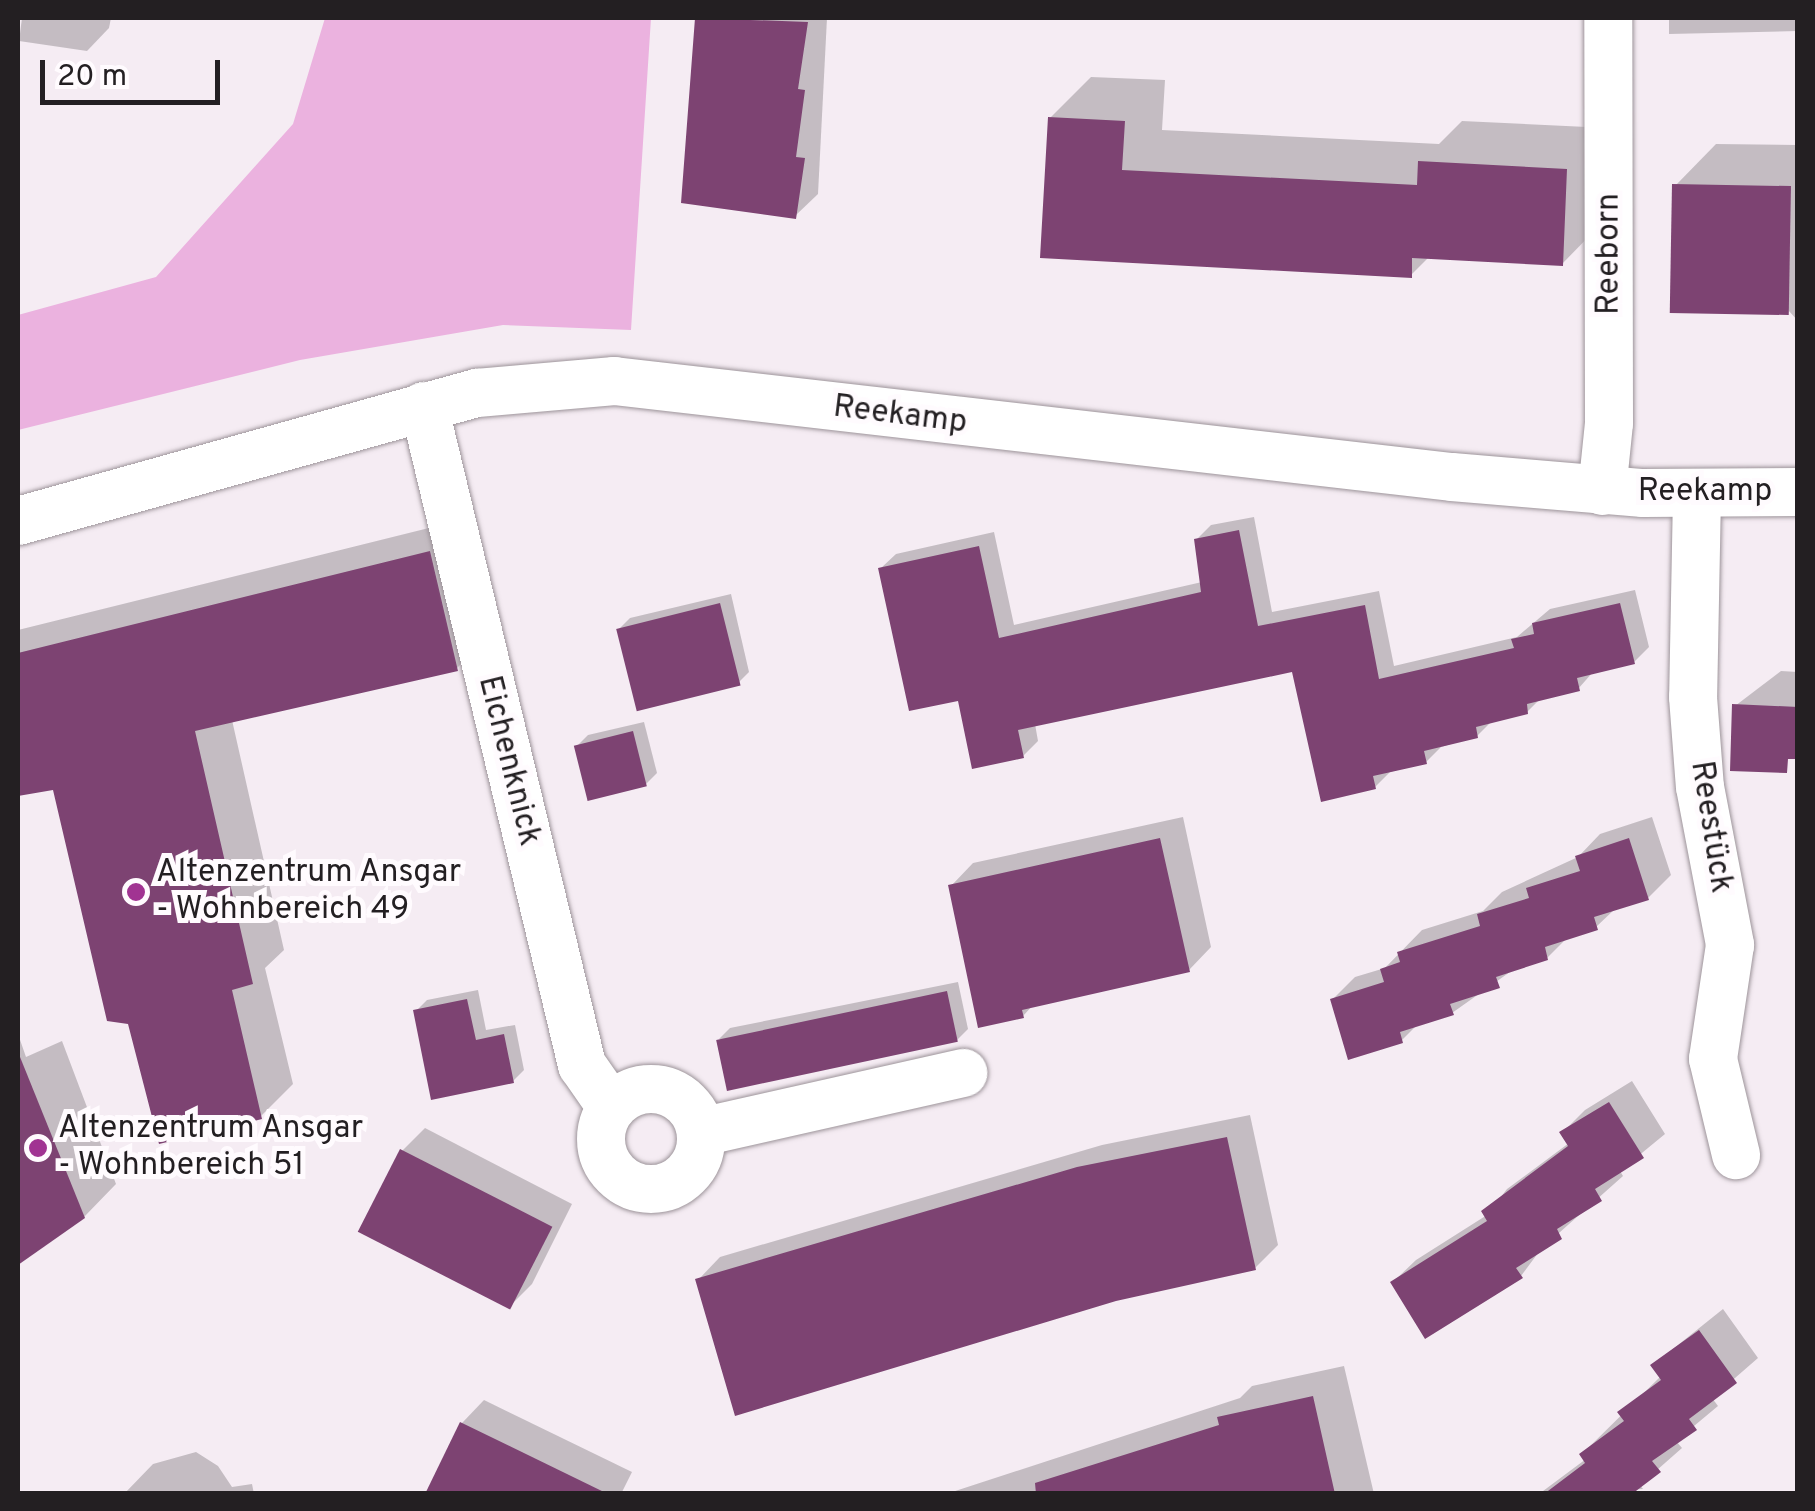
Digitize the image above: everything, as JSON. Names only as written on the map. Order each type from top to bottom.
[{"type":"street","name":"Reeborn","points":[[1602,491],[1609,423],[1608,18]]},
{"type":"street","name":"Reekamp","points":[[18,521],[477,393],[614,381],[1602,491],[1697,495],[1798,492]]},
{"type":"street","name":"Eichenknick","points":[[424,406],[582,1065],[612,1108]]},
{"type":"street","name":"Reestück","points":[[1697,495],[1693,696],[1700,788],[1730,945],[1713,1059],[1736,1155]]},
{"type":"street","points":[[701,1132],[963,1073]]},
{"type":"street","points":[[664,1090],[689,1106],[701,1132],[701,1148],[685,1177],[654,1189],[638,1188],[623,1181],[604,1155],[604,1123],[612,1108],[635,1092],[664,1090]]},
{"type":"shaded area","points":[[325,18],[651,18],[631,330],[503,325],[300,360],[18,430],[18,315],[156,277],[293,124]]},
{"type":"building","points":[[695,18],[808,22],[798,89],[805,90],[796,157],[805,158],[796,219],[681,203]]},
{"type":"building","points":[[1048,117],[1125,121],[1122,170],[1417,185],[1418,161],[1567,169],[1563,266],[1412,258],[1412,278],[1040,258]]},
{"type":"building","points":[[1672,184],[1791,186],[1789,315],[1670,313]]},
{"type":"building","points":[[1239,530],[1258,626],[1365,605],[1379,679],[1514,648],[1511,639],[1534,634],[1532,623],[1620,603],[1635,664],[1577,678],[1580,691],[1527,704],[1528,714],[1476,727],[1478,738],[1424,751],[1427,764],[1373,776],[1376,789],[1321,802],[1292,672],[1018,730],[1024,758],[972,769],[958,701],[909,711],[878,568],[979,546],[999,638],[1201,592],[1194,539]]},
{"type":"building","name":"Altenzentrum Ansgar - Wohnbereich 49","points":[[430,551],[458,671],[195,731],[253,984],[232,990],[262,1119],[159,1144],[128,1024],[107,1021],[53,790],[18,796],[18,653]]},
{"type":"building","points":[[720,603],[741,685],[637,711],[616,629]]},
{"type":"building","points":[[1732,704],[1798,707],[1798,759],[1788,759],[1787,773],[1730,771]]},
{"type":"building","points":[[633,731],[647,786],[588,801],[574,746]]},
{"type":"building","points":[[1160,838],[1190,972],[1022,1010],[1024,1018],[978,1028],[948,885]]},
{"type":"building","points":[[1629,838],[1649,900],[1594,917],[1598,930],[1545,947],[1548,960],[1496,977],[1500,988],[1450,1004],[1454,1015],[1400,1032],[1403,1043],[1348,1060],[1330,999],[1384,982],[1380,969],[1400,962],[1397,952],[1480,926],[1477,914],[1529,898],[1526,888],[1580,871],[1575,856]]},
{"type":"building","points":[[947,991],[958,1042],[727,1091],[716,1040]]},
{"type":"building","points":[[467,999],[476,1040],[504,1034],[514,1083],[431,1100],[413,1010]]},
{"type":"building","name":"Altenzentrum Ansgar - Wohnbereich 51","points":[[18,1052],[85,1218],[18,1265]]},
{"type":"building","points":[[1609,1102],[1644,1158],[1595,1189],[1602,1201],[1557,1229],[1562,1239],[1516,1268],[1523,1278],[1425,1339],[1390,1282],[1487,1221],[1481,1211],[1568,1146],[1559,1132]]},
{"type":"building","points":[[1227,1137],[1256,1270],[1116,1301],[735,1416],[695,1279],[1077,1167]]},
{"type":"building","points":[[400,1149],[552,1227],[510,1309],[358,1232]]},
{"type":"building","points":[[1699,1330],[1737,1383],[1689,1419],[1697,1430],[1652,1461],[1661,1472],[1632,1494],[1544,1494],[1585,1463],[1579,1454],[1624,1421],[1617,1412],[1661,1380],[1650,1365]]},
{"type":"building","points":[[1313,1396],[1335,1494],[1036,1494],[1035,1483],[1219,1425],[1217,1417]]},
{"type":"building","points":[[460,1422],[608,1494],[425,1494]]},
{"type":"place","name":"Altenzentrum Ansgar - Wohnbereich 49","points":[[136,892]]},
{"type":"place","name":"Altenzentrum Ansgar - Wohnbereich 51","points":[[38,1148]]}]
